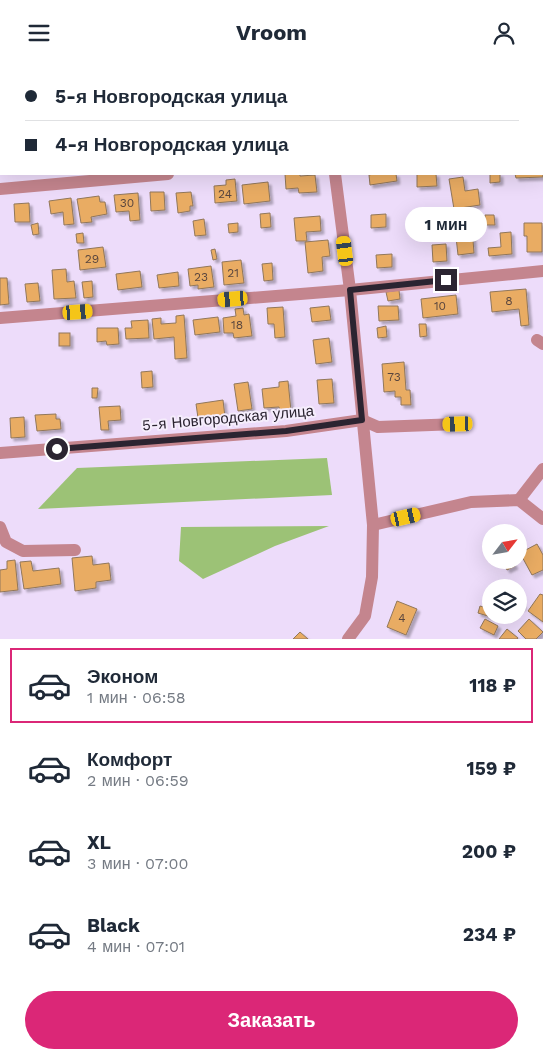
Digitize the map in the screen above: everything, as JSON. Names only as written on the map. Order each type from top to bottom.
[{"type":"street","points":[[0,189],[157,175]]},
{"type":"street","points":[[335,175],[350,290],[373,525],[372,577],[365,616],[348,639]]},
{"type":"street","points":[[0,318],[350,290],[543,271]]},
{"type":"street","name":"5-я Новгородская улица","points":[[0,453],[286,431],[362,420],[378,427],[458,424]]},
{"type":"street","points":[[519,500],[543,469]]},
{"type":"street","points":[[373,525],[471,502],[519,500],[543,519]]},
{"type":"street","points":[[0,527],[6,542],[23,551],[75,550]]},
{"type":"green space","points":[[327,458],[332,495],[38,509],[77,468]]},
{"type":"green space","points":[[329,526],[275,546],[203,579],[179,561],[181,527]]},
{"type":"building","points":[[285,175],[315,175],[317,192],[299,193],[298,188],[286,189]]},
{"type":"building","points":[[369,175],[396,175],[397,181],[370,185]]},
{"type":"building","points":[[417,175],[436,175],[437,186],[417,187]]},
{"type":"building","points":[[490,175],[500,175],[500,182],[490,183]]},
{"type":"building","points":[[515,175],[543,175],[543,177],[516,178]]},
{"type":"building","points":[[463,177],[465,191],[478,189],[480,205],[454,209],[449,179]]},
{"type":"building","points":[[235,179],[237,201],[215,203],[214,186],[226,185],[226,180]]},
{"type":"building","points":[[268,182],[270,201],[244,204],[242,185]]},
{"type":"building","points":[[150,192],[164,192],[165,210],[151,211]]},
{"type":"building","points":[[191,192],[193,206],[190,206],[190,211],[178,213],[176,193]]},
{"type":"building","points":[[138,193],[140,220],[130,221],[129,211],[116,212],[114,195]]},
{"type":"building","points":[[99,196],[100,202],[105,202],[107,214],[91,217],[92,222],[81,223],[77,199]]},
{"type":"building","points":[[71,198],[74,224],[64,225],[63,212],[51,214],[49,201]]},
{"type":"building","points":[[29,203],[30,222],[15,222],[14,204]]},
{"type":"building","points":[[270,213],[271,227],[261,228],[260,214]]},
{"type":"building","points":[[386,214],[386,227],[371,228],[371,215]]},
{"type":"building","points":[[485,215],[494,215],[495,225],[485,225]]},
{"type":"building","points":[[320,216],[321,231],[306,232],[307,241],[296,241],[294,218]]},
{"type":"building","points":[[204,219],[206,235],[195,236],[193,221]]},
{"type":"building","points":[[38,223],[39,234],[33,235],[31,225]]},
{"type":"building","points":[[238,223],[238,232],[229,233],[228,224]]},
{"type":"building","points":[[524,223],[542,223],[542,252],[527,252],[527,236],[524,236]]},
{"type":"building","points":[[472,227],[474,253],[458,255],[455,228]]},
{"type":"building","points":[[511,232],[512,254],[489,256],[488,248],[501,247],[500,233]]},
{"type":"building","points":[[83,233],[84,243],[77,243],[76,234]]},
{"type":"building","points":[[328,240],[330,256],[322,257],[323,271],[308,273],[305,242]]},
{"type":"building","points":[[446,244],[447,261],[433,262],[432,245]]},
{"type":"building","points":[[103,247],[106,267],[80,270],[78,250]]},
{"type":"building","points":[[215,249],[217,259],[213,260],[211,250]]},
{"type":"building","points":[[392,254],[392,267],[377,268],[376,255]]},
{"type":"building","points":[[241,260],[244,283],[224,285],[222,262]]},
{"type":"building","points":[[272,263],[273,280],[264,281],[262,264]]},
{"type":"building","points":[[211,266],[214,287],[198,289],[198,285],[190,286],[188,269]]},
{"type":"building","points":[[66,269],[67,282],[74,281],[76,298],[54,299],[52,270]]},
{"type":"building","points":[[140,271],[142,287],[118,290],[116,274]]},
{"type":"building","points":[[178,272],[179,286],[159,288],[157,275]]},
{"type":"building","points":[[0,278],[7,278],[9,304],[0,305]]},
{"type":"building","points":[[92,281],[93,297],[84,298],[82,282]]},
{"type":"building","points":[[38,283],[40,301],[27,302],[25,284]]},
{"type":"building","points":[[526,289],[529,325],[521,326],[519,309],[492,312],[490,292]]},
{"type":"building","points":[[399,290],[400,299],[388,301],[386,292]]},
{"type":"building","points":[[456,295],[458,314],[423,318],[421,299]]},
{"type":"building","points":[[329,306],[331,320],[312,322],[310,308]]},
{"type":"building","points":[[378,306],[398,306],[399,320],[379,321]]},
{"type":"building","points":[[283,307],[285,337],[275,338],[274,324],[268,324],[267,308]]},
{"type":"building","points":[[243,308],[244,315],[249,314],[252,336],[234,338],[233,333],[224,333],[223,318],[236,316],[235,309]]},
{"type":"building","points":[[184,315],[187,358],[175,359],[174,337],[154,339],[152,319],[161,318],[161,324],[176,323],[176,316]]},
{"type":"building","points":[[218,317],[220,332],[195,335],[193,320]]},
{"type":"building","points":[[148,320],[149,338],[126,339],[125,328],[132,328],[131,321]]},
{"type":"building","points":[[419,324],[426,324],[427,336],[420,337]]},
{"type":"building","points":[[386,326],[387,337],[378,338],[377,328]]},
{"type":"building","points":[[97,328],[118,328],[119,344],[107,345],[106,341],[97,342]]},
{"type":"building","points":[[59,333],[70,333],[70,346],[59,346]]},
{"type":"building","points":[[329,338],[332,362],[316,364],[313,340]]},
{"type":"building","points":[[404,362],[406,390],[410,390],[411,405],[401,405],[401,397],[395,397],[395,391],[384,392],[382,364]]},
{"type":"building","points":[[152,371],[153,387],[142,388],[141,372]]},
{"type":"building","points":[[332,379],[334,403],[319,404],[317,380]]},
{"type":"building","points":[[288,381],[291,411],[280,412],[279,407],[264,408],[262,389],[279,387],[279,382]]},
{"type":"building","points":[[248,382],[252,409],[238,411],[234,384]]},
{"type":"building","points":[[92,388],[98,388],[97,398],[92,398]]},
{"type":"building","points":[[223,400],[225,417],[213,419],[213,416],[198,418],[196,404]]},
{"type":"building","points":[[120,406],[121,420],[108,421],[109,430],[101,430],[99,407]]},
{"type":"building","points":[[56,414],[56,419],[60,419],[61,429],[37,431],[35,415]]},
{"type":"building","points":[[24,417],[25,437],[11,438],[10,418]]},
{"type":"building","points":[[537,544],[543,555],[543,570],[532,575],[528,568],[528,549]]},
{"type":"building","points":[[92,556],[93,565],[109,563],[111,580],[96,582],[96,588],[75,591],[72,558]]},
{"type":"building","points":[[15,560],[18,590],[0,592],[0,570],[7,569],[7,561]]},
{"type":"building","points":[[31,561],[33,571],[59,568],[61,584],[24,589],[20,562]]},
{"type":"building","points":[[540,594],[543,595],[543,622],[528,611]]},
{"type":"building","points":[[397,601],[417,609],[406,635],[387,627]]},
{"type":"building","points":[[480,606],[482,607],[482,614],[478,613]]},
{"type":"building","points":[[529,619],[543,632],[536,639],[526,639],[518,631],[524,624],[527,624]]},
{"type":"building","points":[[482,624],[494,624],[498,626],[494,635],[480,628]]},
{"type":"building","points":[[507,629],[518,638],[499,639]]},
{"type":"building","points":[[300,632],[308,639],[293,639]]},
{"type":"route","points":[[57,449],[286,431],[362,420],[350,290],[446,280]]}]
